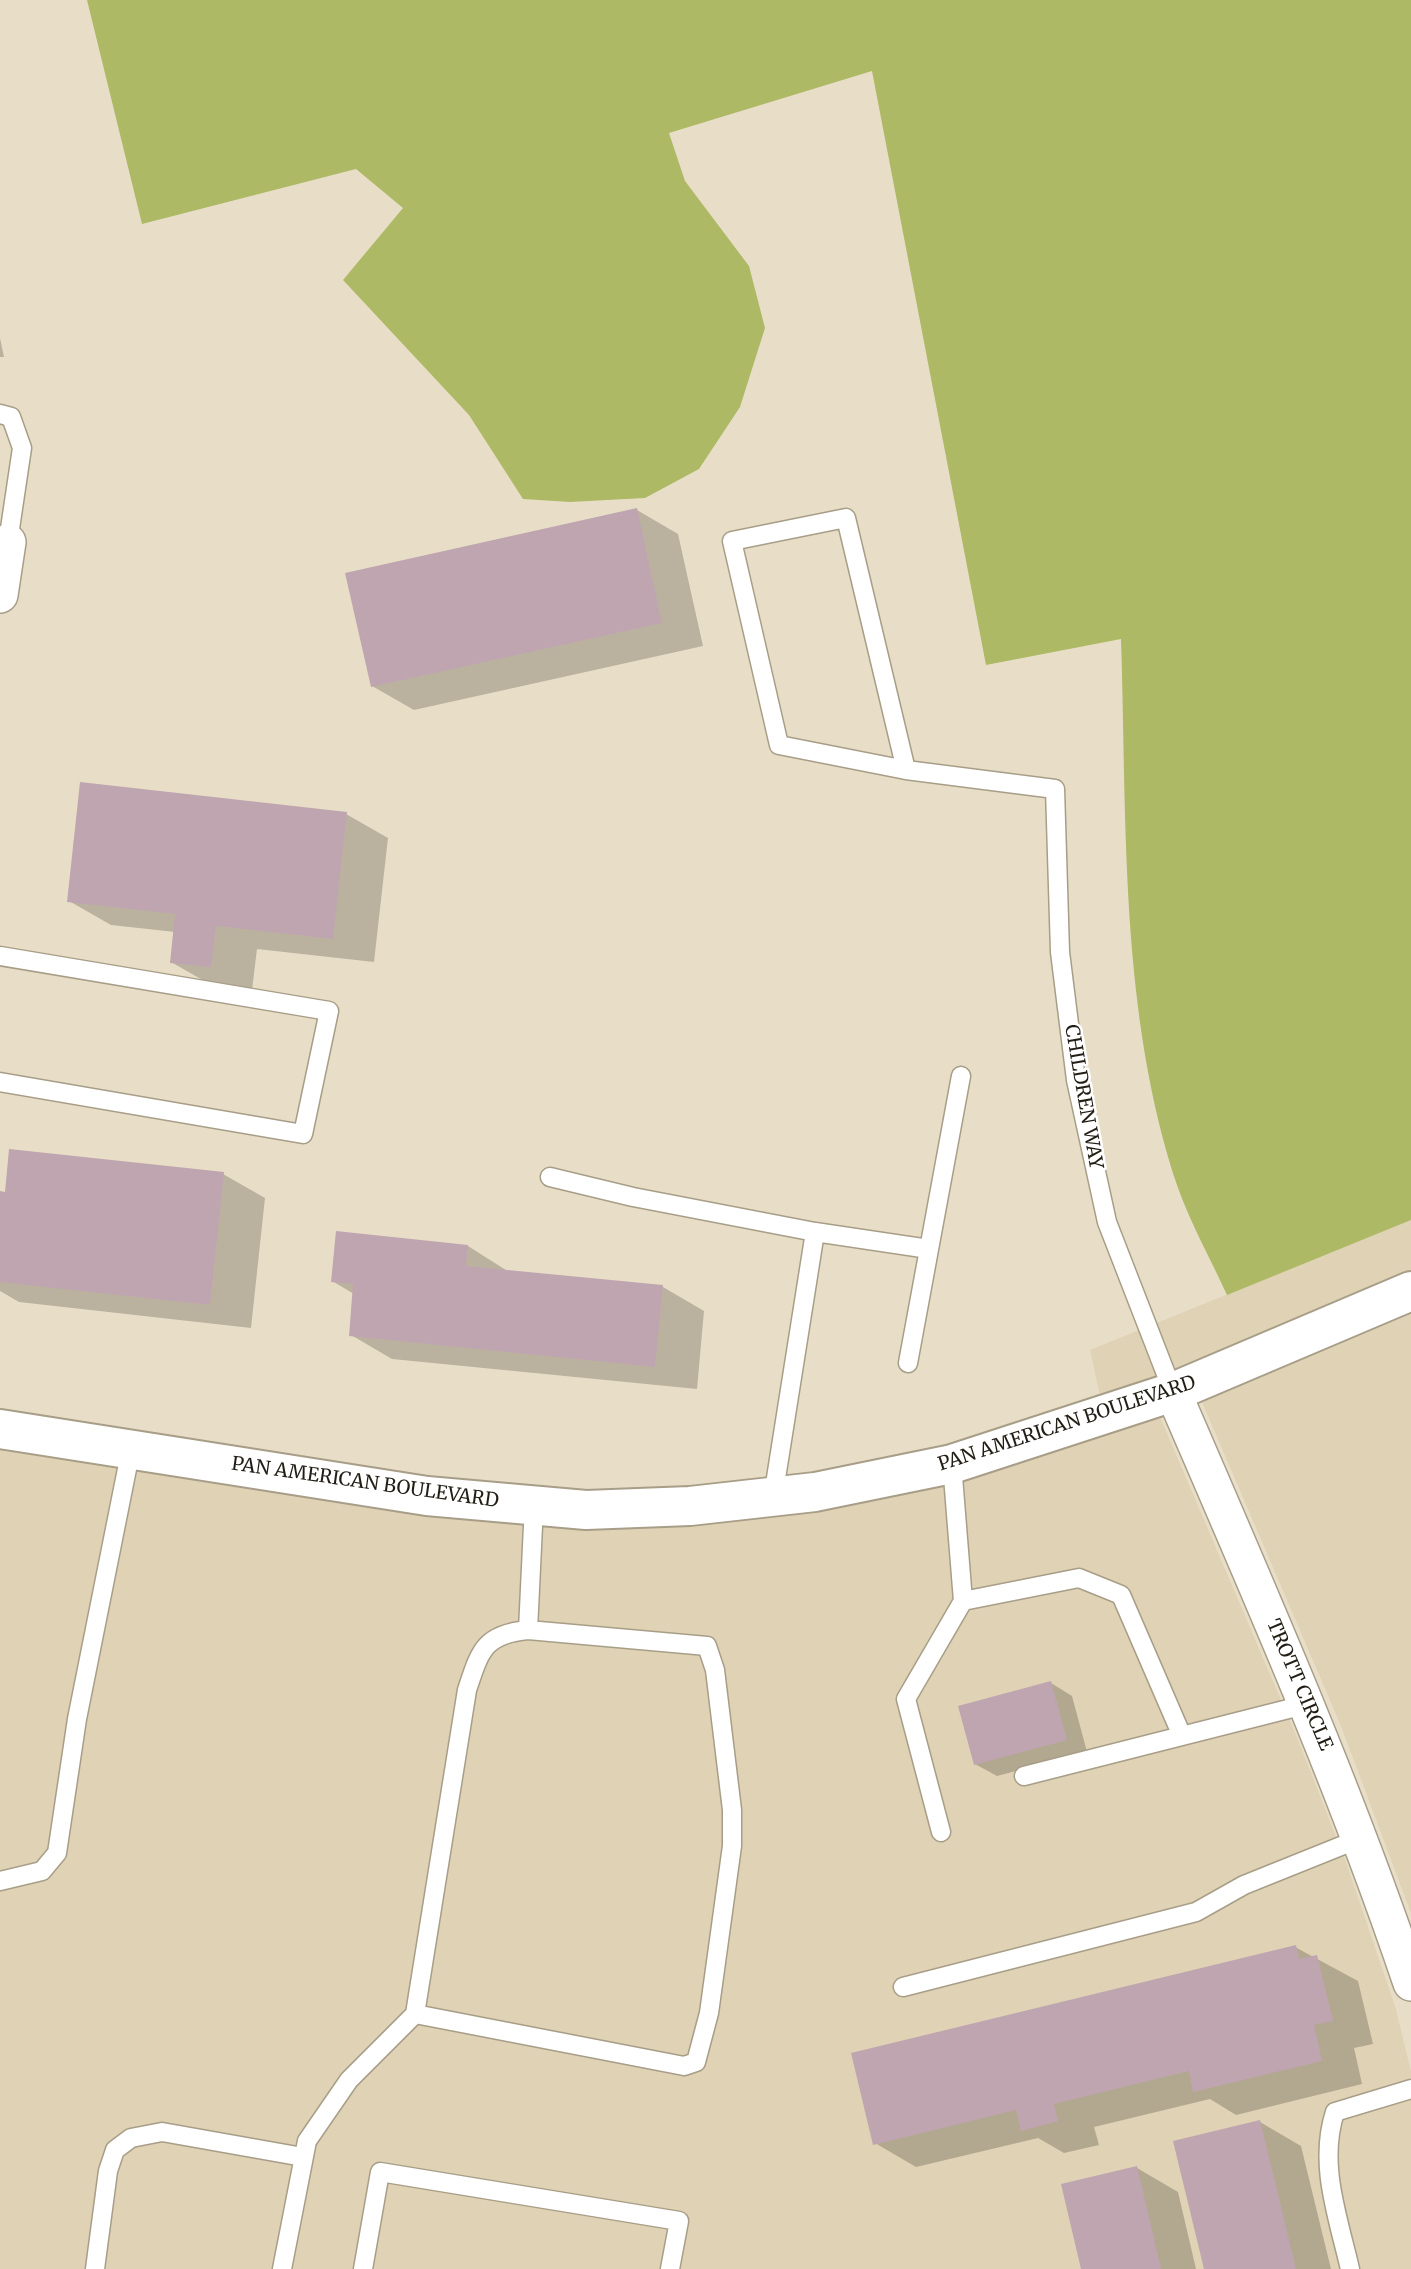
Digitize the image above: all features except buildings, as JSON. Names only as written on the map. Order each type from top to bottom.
[{"type":"street","points":[[0,595],[4,543]]},
{"type":"street","name":"PAN AMERICAN BOULEVARD","points":[[0,1429],[427,1496],[586,1510],[690,1506],[815,1492],[952,1464],[1173,1392],[1411,1291]]},
{"type":"street","name":"TROTT CIRCLE","points":[[1173,1392],[1308,1704],[1361,1839],[1411,1983]]},
{"type":"lane","points":[[0,414],[11,417],[22,448],[4,543]]},
{"type":"lane","points":[[846,518],[906,770],[779,746],[732,541],[846,518]]},
{"type":"lane","name":"CHILDREN WAY","points":[[906,770],[1055,789],[1060,952],[1076,1080],[1107,1222],[1173,1392]]},
{"type":"lane","points":[[0,956],[329,1011],[303,1134],[0,1082]]},
{"type":"lane","points":[[908,1363],[961,1076]]},
{"type":"lane","points":[[550,1177],[634,1197],[816,1232],[929,1249]]},
{"type":"lane","points":[[773,1497],[816,1232]]},
{"type":"lane","points":[[0,1881],[43,1871],[57,1853],[77,1719],[131,1449]]},
{"type":"lane","points":[[941,1832],[906,1699],[963,1601],[952,1464]]},
{"type":"lane","points":[[528,1630],[534,1506]]},
{"type":"lane","points":[[963,1601],[1079,1578],[1121,1595],[1182,1736]]},
{"type":"lane","points":[[282,2269],[307,2141],[349,2080],[415,2014],[467,1690],[479,1654],[494,1638],[504,1632],[528,1630],[707,1646],[715,1670],[732,1822],[709,2013],[696,2062],[684,2066],[415,2014]]},
{"type":"lane","points":[[1024,1776],[1308,1704]]},
{"type":"lane","points":[[903,1987],[1196,1912],[1244,1885],[1361,1839]]},
{"type":"lane","points":[[1350,2269],[1328,2180],[1328,2133],[1335,2112],[1411,2089]]},
{"type":"lane","points":[[95,2269],[108,2171],[115,2150],[131,2138],[162,2132],[303,2157]]},
{"type":"lane","points":[[363,2269],[380,2172],[679,2221],[670,2269]]},
{"type":"shaded area","points":[[1411,1220],[1411,1270],[1166,1373],[1100,1395],[1090,1350]]},
{"type":"shaded area","points":[[1411,1314],[1411,1913],[1341,1726],[1202,1402]]},
{"type":"shaded area","points":[[1160,1417],[1299,1742],[1346,1862],[1395,2006],[1411,2071],[1411,2269],[0,2269],[0,1449],[423,1516],[582,1530],[690,1526],[819,1512],[956,1484]]},
{"type":"green space","points":[[87,0],[1411,0],[1411,1220],[1227,1295],[1195,1228],[1178,1188],[1159,1122],[1145,1054],[1136,986],[1126,847],[1121,639],[986,665],[872,71],[669,133],[685,181],[749,266],[765,328],[740,407],[699,469],[645,498],[570,502],[523,499],[469,415],[343,280],[403,208],[356,169],[142,224]]}]
